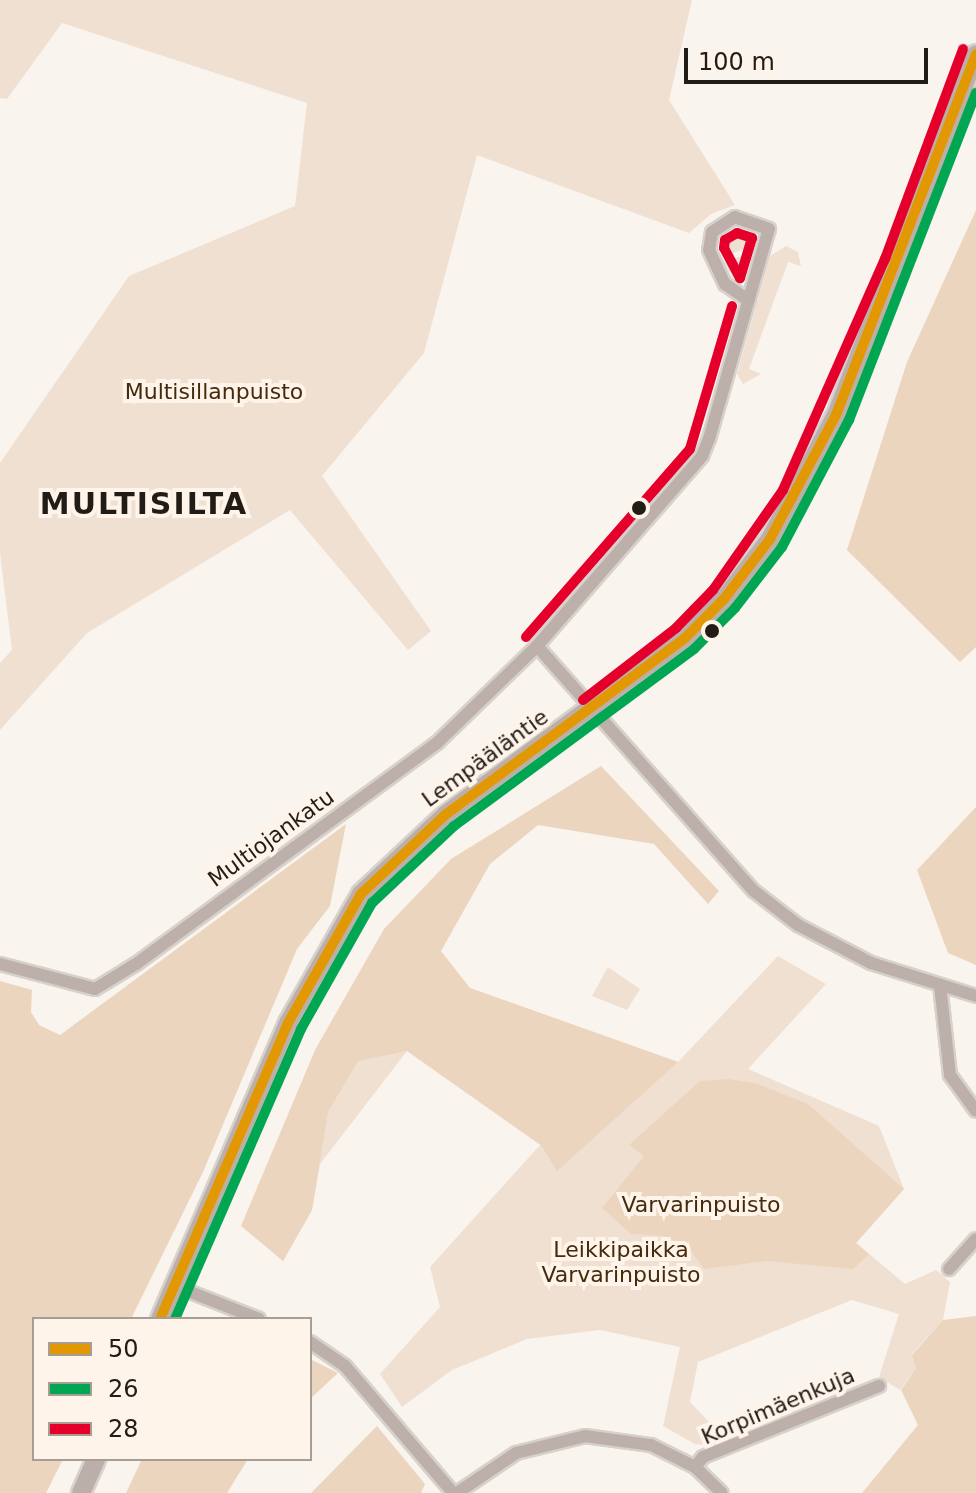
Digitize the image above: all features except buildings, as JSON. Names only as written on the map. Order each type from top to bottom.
[{"type":"main road","name":"Lempääläntie","points":[[161,1317],[288,1023],[361,894],[445,815],[592,711],[685,638],[724,599],[795,497],[898,264],[976,54]]},
{"type":"main road","points":[[81,1493],[95,1461]]},
{"type":"street","name":"Multiojankatu","points":[[0,964],[95,989],[117,977],[437,743],[537,646],[702,456],[749,301],[769,229],[735,217],[712,232],[709,250],[725,284],[749,301]]},
{"type":"street","points":[[537,646],[754,891],[783,915],[871,963],[976,996]]},
{"type":"street","points":[[940,985],[950,1075],[976,1111]]},
{"type":"street","points":[[949,1269],[976,1239]]},
{"type":"street","points":[[175,1286],[254,1317]]},
{"type":"street","points":[[312,1343],[345,1366],[455,1493],[516,1453],[574,1437],[636,1440],[695,1467],[722,1493]]},
{"type":"street","name":"Korpimäenkuja","points":[[695,1467],[703,1457],[879,1386]]},
{"type":"green space","name":"Multisillanpuisto","points":[[0,0],[692,0],[669,100],[735,205],[711,214],[689,233],[477,155],[424,353],[322,476],[431,631],[408,650],[290,510],[87,633],[0,730],[0,663],[12,650],[0,553],[0,463],[129,276],[295,206],[307,103],[62,23],[7,99],[0,98]]},
{"type":"green space","points":[[976,210],[976,647],[960,662],[847,550],[907,362]]},
{"type":"green space","points":[[733,230],[750,234],[747,248],[723,257],[720,244]]},
{"type":"green space","points":[[786,246],[798,252],[801,266],[788,262],[749,369],[761,374],[743,384],[737,374],[770,256]]},
{"type":"green space","points":[[745,255],[738,281],[735,281],[724,262]]},
{"type":"green space","points":[[601,766],[719,891],[708,904],[654,844],[538,825],[490,864],[441,951],[470,988],[678,1062],[557,1171],[541,1145],[407,1051],[358,1061],[328,1112],[312,1210],[283,1261],[241,1226],[315,1050],[384,929],[451,859]]},
{"type":"green space","points":[[976,807],[976,965],[948,953],[917,870]]},
{"type":"green space","points":[[346,824],[330,906],[297,949],[203,1172],[132,1317],[32,1317],[32,1461],[62,1461],[46,1493],[0,1493],[0,981],[32,990],[31,1012],[39,1025],[60,1035]]},
{"type":"green space","name":"Varvarinpuisto","points":[[419,952],[470,988],[678,1062],[778,956],[826,984],[748,1069],[879,1126],[904,1189],[856,1243],[905,1284],[936,1270],[950,1282],[943,1320],[912,1354],[916,1368],[900,1390],[879,1377],[899,1314],[852,1300],[698,1362],[690,1402],[726,1440],[709,1445],[695,1444],[663,1426],[680,1347],[600,1330],[527,1339],[452,1370],[402,1407],[380,1374],[440,1307],[430,1267],[540,1145],[407,1051],[320,1164],[312,1210],[283,1261],[260,1241],[278,1199]]},
{"type":"green space","points":[[608,967],[640,989],[627,1010],[592,996]]},
{"type":"green space","points":[[728,1079],[755,1083],[808,1104],[904,1189],[856,1243],[869,1254],[853,1269],[767,1261],[704,1269],[686,1245],[663,1236],[631,1234],[602,1208],[644,1156],[629,1145],[700,1081]]},
{"type":"green space","points":[[976,1316],[976,1493],[862,1493],[918,1425],[901,1390],[916,1368],[912,1355],[943,1320]]},
{"type":"green space","points":[[312,1360],[338,1373],[312,1397]]},
{"type":"green space","points":[[377,1426],[425,1484],[421,1493],[311,1493]]},
{"type":"green space","points":[[141,1461],[247,1461],[227,1493],[126,1493]]},
{"type":"transit line","name":"28","points":[[583,700],[676,628],[713,590],[783,490],[885,259],[963,49]]},
{"type":"transit line","name":"50","points":[[161,1317],[288,1023],[361,894],[445,815],[685,638],[724,599],[770,539],[836,415],[976,54]]},
{"type":"transit line","name":"26","points":[[176,1317],[301,1029],[372,903],[454,826],[694,649],[735,608],[782,547],[849,420],[976,93]]},
{"type":"transit line","name":"28","points":[[737,233],[752,238],[740,278],[724,248],[725,240],[737,233]]},
{"type":"transit line","name":"28","points":[[526,637],[690,449],[732,306]]},
{"type":"district","name":"MULTISILTA","points":[[144,504]]},
{"type":"park label","name":"Leikkipaikka Varvarinpuisto","points":[[621,1262]]}]
